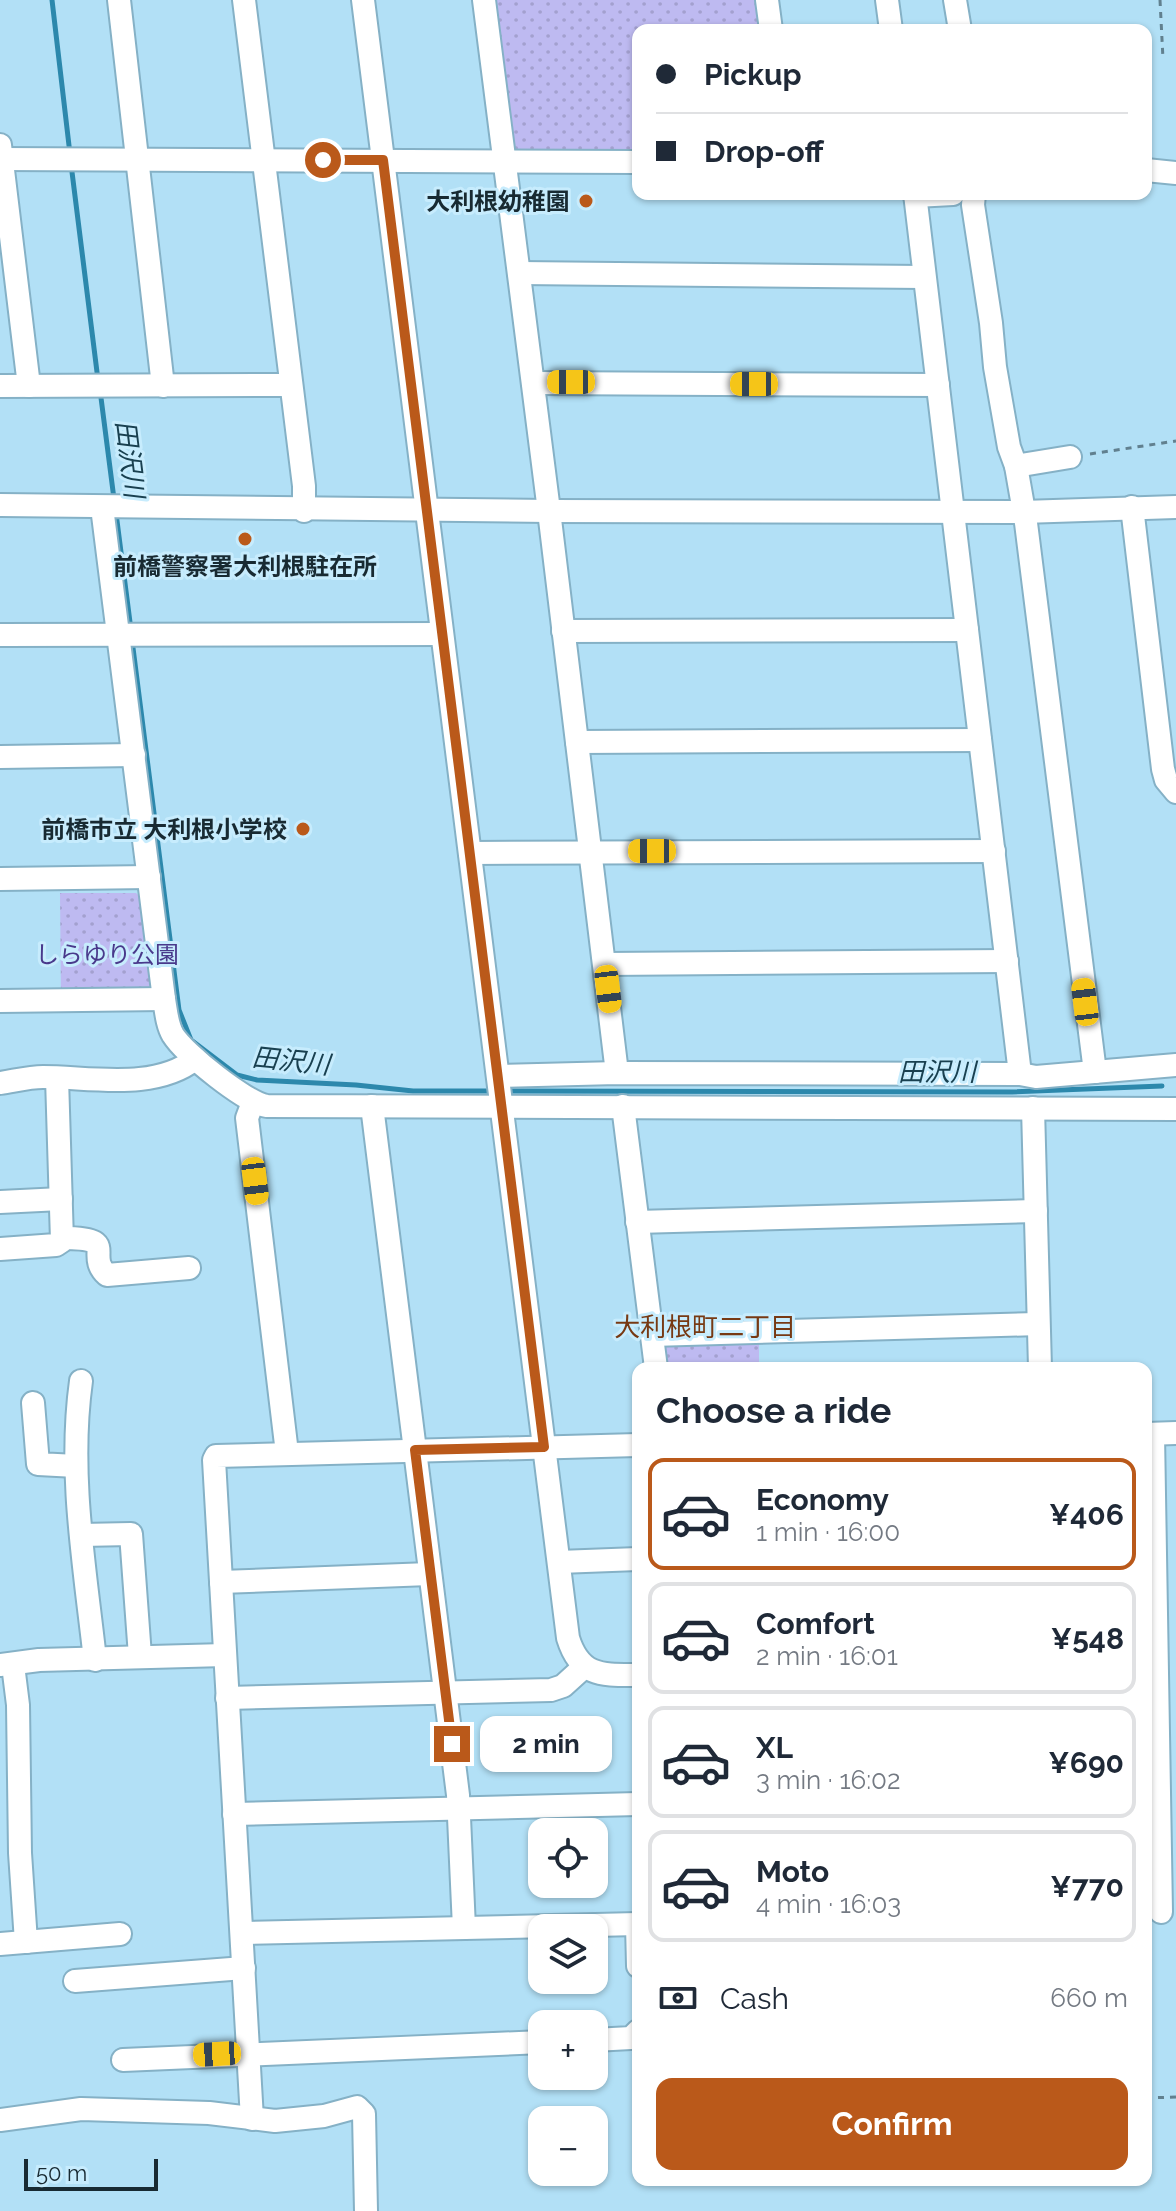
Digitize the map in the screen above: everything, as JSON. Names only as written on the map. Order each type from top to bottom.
[{"type":"street","points":[[119,0],[163,386]]},
{"type":"street","points":[[244,0],[304,486],[304,511]]},
{"type":"street","points":[[363,0],[568,1638],[575,1656],[584,1667],[598,1674],[632,1675]]},
{"type":"street","points":[[484,0],[617,1073]]},
{"type":"street","points":[[767,0],[770,24]]},
{"type":"street","points":[[887,0],[890,24]]},
{"type":"street","points":[[955,0],[959,24]]},
{"type":"street","points":[[29,386],[1,154],[139,159],[632,162]]},
{"type":"street","points":[[1152,171],[1176,173]]},
{"type":"street","points":[[916,200],[1020,1074]]},
{"type":"street","points":[[973,200],[995,367],[1023,512],[1095,1072]]},
{"type":"street","points":[[519,273],[924,277]]},
{"type":"street","points":[[533,383],[938,385]]},
{"type":"street","points":[[0,386],[290,385]]},
{"type":"street","points":[[1016,466],[1070,457]]},
{"type":"street","points":[[0,505],[304,511],[1023,512],[1176,507]]},
{"type":"street","points":[[102,507],[164,999],[173,1035],[195,1059],[253,1102],[267,1106],[1176,1109]]},
{"type":"street","points":[[1132,507],[1163,769],[1166,780],[1176,792]]},
{"type":"street","points":[[563,631],[967,630]]},
{"type":"street","points":[[0,635],[442,634]]},
{"type":"street","points":[[577,742],[980,740]]},
{"type":"street","points":[[0,757],[134,755]]},
{"type":"street","points":[[470,853],[994,851]]},
{"type":"street","points":[[0,879],[149,877]]},
{"type":"street","points":[[605,964],[1007,961]]},
{"type":"street","points":[[0,1001],[164,999]]},
{"type":"street","points":[[0,1083],[35,1077],[144,1078],[178,1069],[195,1059]]},
{"type":"street","points":[[498,1076],[617,1073],[1020,1074],[1036,1077],[1176,1065]]},
{"type":"street","points":[[821,1074],[821,1107]]},
{"type":"street","points":[[0,1249],[56,1245],[62,1238],[57,1078]]},
{"type":"street","points":[[253,1102],[247,1118],[287,1453]]},
{"type":"street","points":[[372,1106],[460,1809],[464,1928]]},
{"type":"street","points":[[623,1106],[655,1362]]},
{"type":"street","points":[[1033,1108],[1040,1362]]},
{"type":"street","points":[[0,1202],[61,1199]]},
{"type":"street","points":[[637,1222],[1036,1211]]},
{"type":"street","points":[[62,1238],[91,1239],[99,1248],[99,1263],[107,1275],[189,1268]]},
{"type":"street","points":[[652,1335],[1038,1324]]},
{"type":"street","points":[[81,1381],[76,1466],[95,1660]]},
{"type":"street","points":[[33,1403],[38,1464],[76,1466]]},
{"type":"street","points":[[1158,1434],[1161,1912]]},
{"type":"street","points":[[252,2119],[214,1460],[220,1454],[632,1445]]},
{"type":"street","points":[[81,1535],[131,1534],[140,1656]]},
{"type":"street","points":[[559,1562],[632,1559]]},
{"type":"street","points":[[221,1582],[429,1574]]},
{"type":"street","points":[[26,1942],[9,1764],[18,1705],[7,1665],[39,1660],[225,1655]]},
{"type":"street","points":[[227,1698],[551,1690],[563,1686],[584,1667]]},
{"type":"street","points":[[234,1814],[632,1804]]},
{"type":"street","points":[[242,1933],[632,1924]]},
{"type":"street","points":[[0,1944],[120,1934]]},
{"type":"street","points":[[75,1981],[244,1968]]},
{"type":"street","points":[[608,2039],[632,2037]]},
{"type":"street","points":[[123,2060],[528,2043]]},
{"type":"street","points":[[0,2120],[81,2109],[209,2113],[289,2121],[324,2116],[353,2106],[364,2114],[366,2211]]},
{"type":"path","points":[[1160,0],[1163,59]]},
{"type":"path","points":[[1070,457],[1176,441]]},
{"type":"path","points":[[1152,2098],[1176,2097]]},
{"type":"green space","points":[[494,0],[761,0],[763,24],[632,24],[632,153],[513,153]]},
{"type":"green space","name":"しらゆり公園","points":[[60,893],[136,893],[146,902],[158,990],[61,1001]]},
{"type":"green space","points":[[759,1339],[759,1362],[664,1362],[662,1347],[669,1341]]},
{"type":"waterway","name":"田沢川","points":[[52,0],[70,154]]},
{"type":"waterway","name":"田沢川","points":[[71,164],[98,380]]},
{"type":"waterway","name":"田沢川","points":[[100,390],[114,499]]},
{"type":"waterway","name":"田沢川","points":[[116,513],[131,630]]},
{"type":"waterway","name":"田沢川","points":[[132,640],[179,1010],[191,1040],[237,1075],[257,1080],[413,1091],[495,1091]]},
{"type":"waterway","name":"田沢川","points":[[505,1091],[1012,1092],[1162,1086]]},
{"type":"place","name":"大利根幼稚園","points":[[586,201]]},
{"type":"place","name":"前橋警察署大利根駐在所","points":[[245,539]]},
{"type":"place","name":"前橋市立 大利根小学校","points":[[303,829]]},
{"type":"district","name":"大利根町二丁目","points":[[705,1327]]},
{"type":"route","points":[[323,160],[383,160],[544,1447],[415,1450],[452,1744]]}]
